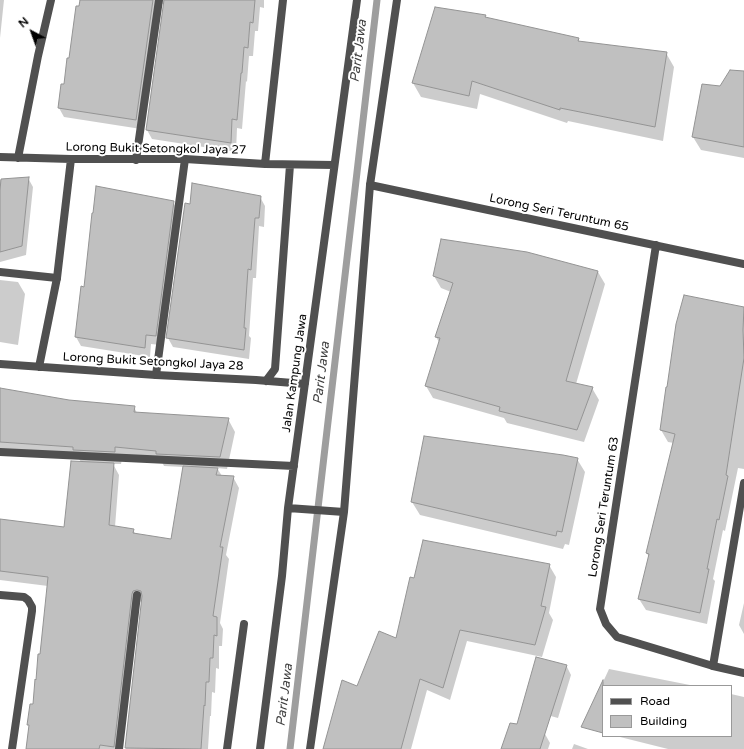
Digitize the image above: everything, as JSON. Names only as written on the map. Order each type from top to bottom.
[{"type":"street","points":[[18,158],[38,56],[51,0]]},
{"type":"street","points":[[136,160],[159,0]]},
{"type":"street","points":[[265,164],[283,0]]},
{"type":"street","name":"Jalan Kampung Jawa","points":[[260,749],[282,576],[288,508],[357,0]]},
{"type":"street","points":[[310,749],[344,512],[370,185],[397,0]]},
{"type":"street","name":"Lorong Bukit Setongkol Jaya 27","points":[[0,157],[136,160],[185,159],[265,164],[334,165]]},
{"type":"street","points":[[39,367],[58,278],[71,159]]},
{"type":"street","points":[[156,375],[185,159]]},
{"type":"street","points":[[266,381],[275,369],[290,165]]},
{"type":"street","name":"Lorong Seri Teruntum 65","points":[[370,185],[744,264]]},
{"type":"street","name":"Lorong Seri Teruntum 63","points":[[656,245],[600,608],[606,624],[617,637],[713,666],[744,673]]},
{"type":"street","points":[[0,272],[58,278]]},
{"type":"street","name":"Lorong Bukit Setongkol Jaya 28","points":[[0,364],[305,384]]},
{"type":"street","points":[[0,452],[294,466]]},
{"type":"street","points":[[713,666],[744,483]]},
{"type":"street","points":[[288,508],[344,512]]},
{"type":"street","points":[[0,595],[24,597],[28,600],[32,607],[12,749]]},
{"type":"street","points":[[119,749],[137,595]]},
{"type":"street","points":[[227,749],[244,624]]},
{"type":"building","points":[[80,0],[153,0],[136,120],[58,108],[61,84],[64,84],[67,58],[69,58],[76,6],[79,6]]},
{"type":"building","points":[[164,0],[255,0],[253,23],[250,22],[248,48],[244,47],[237,120],[232,119],[231,143],[146,130]]},
{"type":"building","points":[[435,7],[486,15],[485,17],[579,38],[578,41],[667,52],[655,127],[560,108],[560,110],[472,81],[469,96],[412,83]]},
{"type":"building","points":[[730,70],[744,71],[744,147],[692,137],[702,84],[720,86]]},
{"type":"building","points":[[29,177],[22,246],[0,252],[1,179]]},
{"type":"building","points":[[192,183],[261,196],[259,218],[255,218],[251,270],[248,269],[244,350],[166,338],[185,203],[190,204]]},
{"type":"building","points":[[96,186],[174,201],[156,336],[146,335],[145,348],[75,337],[81,286],[84,287]]},
{"type":"building","points":[[441,239],[527,252],[598,271],[566,381],[593,387],[577,430],[499,411],[500,407],[425,386],[440,338],[435,337],[453,283],[433,276]]},
{"type":"building","points":[[684,295],[744,307],[744,358],[726,475],[728,476],[719,520],[717,519],[700,613],[638,599],[649,554],[646,553],[675,434],[660,430],[676,324]]},
{"type":"building","points":[[0,388],[69,400],[135,406],[134,412],[229,418],[220,457],[156,454],[156,451],[115,447],[115,452],[73,450],[73,447],[0,442]]},
{"type":"building","points":[[424,436],[578,458],[562,532],[557,531],[556,536],[411,502]]},
{"type":"building","points":[[71,461],[114,463],[109,525],[134,529],[133,533],[171,539],[183,466],[218,468],[216,475],[234,476],[220,547],[223,547],[213,616],[217,617],[217,636],[214,635],[213,658],[210,658],[209,682],[206,682],[201,749],[125,748],[142,596],[141,591],[137,590],[133,591],[132,594],[114,747],[100,745],[99,749],[26,749],[29,725],[27,725],[30,704],[33,704],[48,577],[0,571],[0,519],[64,527]]},
{"type":"building","points":[[423,540],[550,564],[541,606],[546,607],[535,645],[460,630],[443,688],[420,679],[401,749],[323,749],[342,680],[357,686],[379,631],[396,638],[410,577],[414,578]]},
{"type":"building","points":[[536,657],[567,665],[540,749],[501,749],[510,723],[517,724]]},
{"type":"building","points":[[603,680],[602,733],[581,727]]},
{"type":"waterway","name":"Parit Jawa","points":[[290,749],[377,0]]}]
